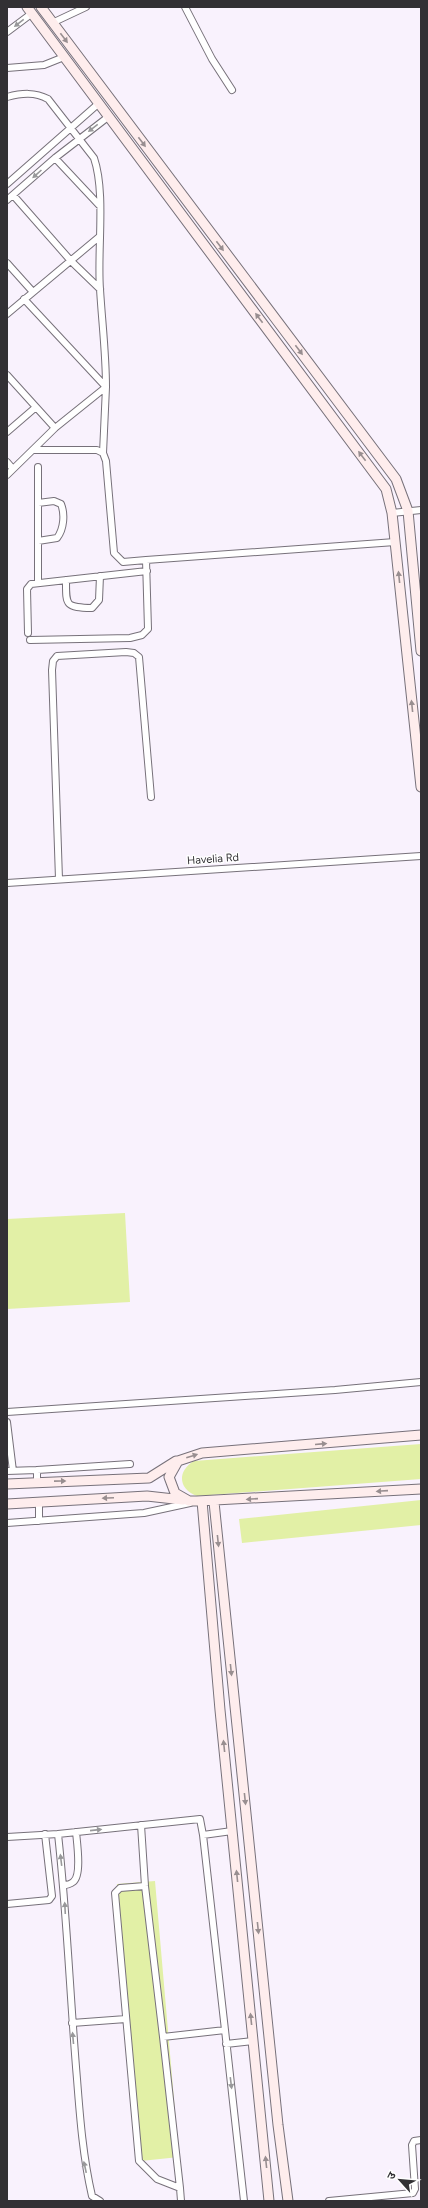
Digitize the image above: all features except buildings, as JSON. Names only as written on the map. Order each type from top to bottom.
[{"type":"street","points":[[41,7],[98,85],[387,467],[402,490],[408,511],[421,646]]},
{"type":"street","points":[[52,23],[86,7]]},
{"type":"street","points":[[185,7],[212,59],[232,90]]},
{"type":"street","points":[[7,32],[29,11],[386,489],[392,512],[421,787]]},
{"type":"street","points":[[7,68],[44,65],[64,57]]},
{"type":"street","points":[[89,92],[98,85]]},
{"type":"street","points":[[7,97],[22,94],[38,94],[48,99],[78,140],[94,158],[97,169],[100,289],[106,365],[103,453],[106,461],[114,553],[123,562],[395,542]]},
{"type":"street","points":[[7,184],[98,104]]},
{"type":"street","points":[[7,200],[55,158],[108,117]]},
{"type":"street","points":[[55,158],[99,205]]},
{"type":"street","points":[[13,195],[71,260],[100,289]]},
{"type":"street","points":[[7,314],[99,237]]},
{"type":"street","points":[[7,263],[33,292]]},
{"type":"street","points":[[24,299],[106,387]]},
{"type":"street","points":[[7,374],[55,428]]},
{"type":"street","points":[[7,475],[55,428],[106,387]]},
{"type":"street","points":[[7,432],[36,407]]},
{"type":"street","points":[[33,450],[97,450],[103,453]]},
{"type":"street","points":[[7,462],[13,469]]},
{"type":"street","points":[[38,467],[38,582]]},
{"type":"street","points":[[38,503],[54,501],[61,504],[63,510],[62,532],[58,538],[38,541]]},
{"type":"street","points":[[392,512],[421,510]]},
{"type":"street","points":[[30,640],[130,638],[142,635],[148,629],[146,560]]},
{"type":"street","points":[[28,633],[27,589],[31,584],[38,582],[147,571]]},
{"type":"street","points":[[66,580],[66,601],[69,605],[73,608],[92,608],[99,600],[100,576]]},
{"type":"street","points":[[59,879],[52,670],[52,660],[57,656],[126,652],[134,653],[139,657],[151,797]]},
{"type":"street","name":"Havelia Rd","points":[[7,883],[421,856]]},
{"type":"street","points":[[7,1412],[335,1390],[421,1382]]},
{"type":"street","points":[[7,1422],[10,1471],[130,1464]]},
{"type":"street","points":[[7,1484],[149,1478],[178,1461],[202,1453],[421,1436]]},
{"type":"street","points":[[178,1461],[169,1477],[175,1493],[196,1501]]},
{"type":"street","points":[[37,1470],[37,1482]]},
{"type":"street","points":[[7,1504],[147,1496],[214,1502],[421,1489]]},
{"type":"street","points":[[7,1523],[144,1513],[196,1501]]},
{"type":"street","points":[[196,1501],[270,2201]]},
{"type":"street","points":[[39,1502],[39,1521]]},
{"type":"street","points":[[214,1502],[284,2176],[288,2201]]},
{"type":"street","points":[[7,1837],[58,1834],[200,1819],[204,1835],[244,2201]]},
{"type":"street","points":[[141,1825],[145,1886],[181,2201]]},
{"type":"street","points":[[204,1835],[232,1831]]},
{"type":"street","points":[[64,1886],[73,1882],[77,1877],[78,1859],[76,1832]]},
{"type":"street","points":[[7,1904],[49,1900],[52,1896],[45,1834]]},
{"type":"street","points":[[58,1834],[64,1886],[72,2023],[84,2162],[92,2196],[100,2201]]},
{"type":"street","points":[[145,1886],[120,1888],[115,1893],[139,2161],[157,2180],[180,2188]]},
{"type":"street","points":[[72,2023],[126,2018]]},
{"type":"street","points":[[163,2037],[225,2030]]},
{"type":"street","points":[[226,2044],[253,2041]]},
{"type":"street","points":[[328,2201],[398,2198],[414,2191],[412,2145],[414,2141],[421,2140]]},
{"type":"street","points":[[267,2178],[284,2176]]},
{"type":"green space","points":[[125,1213],[130,1302],[7,1309],[7,1219]]},
{"type":"green space","points":[[421,1444],[421,1479],[197,1496],[186,1489],[182,1480],[182,1475],[188,1465],[194,1461]]},
{"type":"green space","points":[[421,1500],[421,1525],[242,1543],[239,1519]]},
{"type":"green space","points":[[155,1881],[179,2157],[141,2161],[117,1884]]}]
